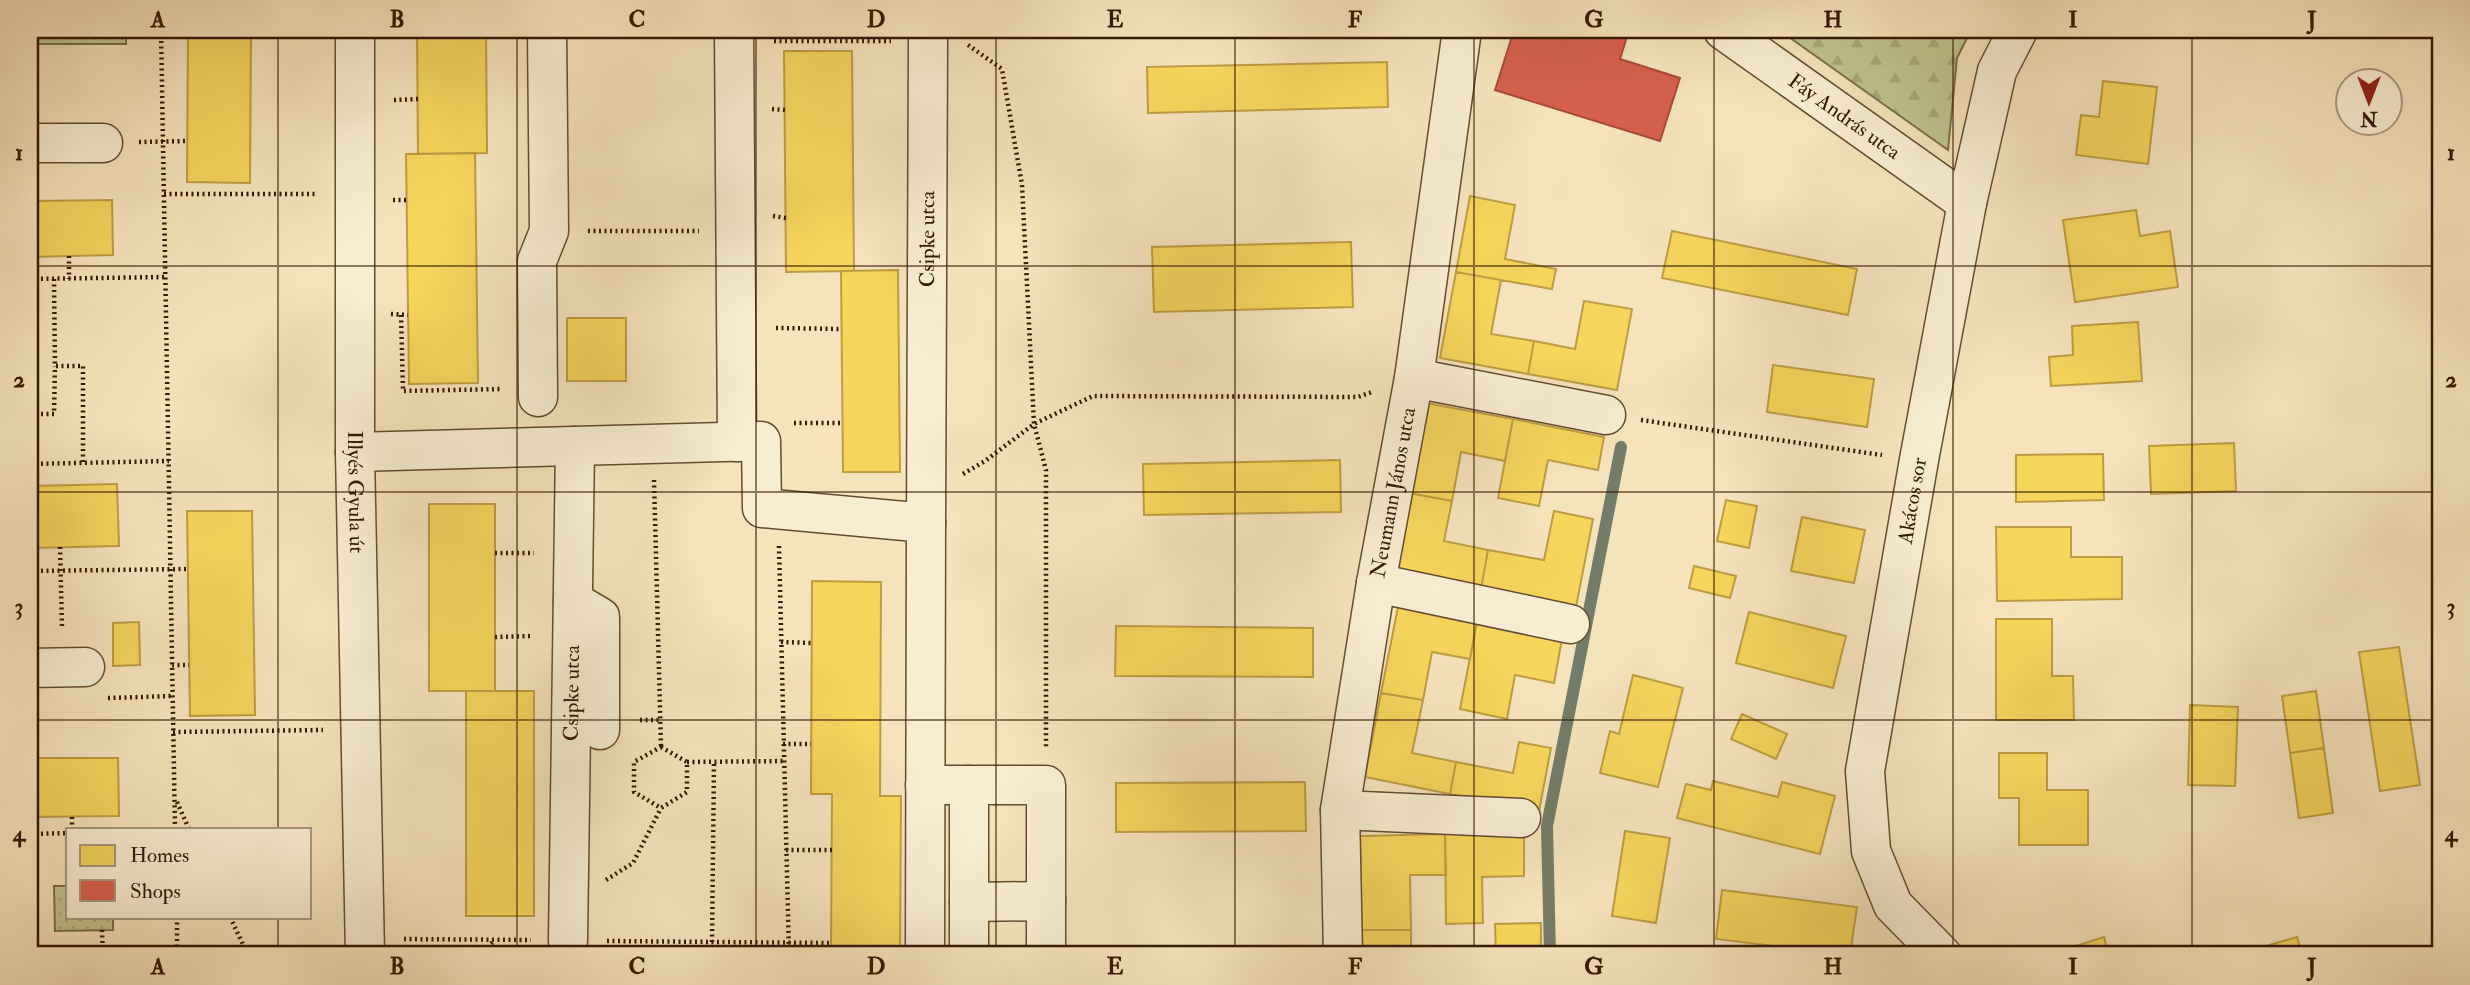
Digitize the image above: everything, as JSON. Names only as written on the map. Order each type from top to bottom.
[{"type":"street","name":"Illyés Gyula út","points":[[355,30],[355,453],[365,955]]},
{"type":"street","points":[[538,397],[537,261],[549,232],[547,30]]},
{"type":"street","name":"Neumann János utca","points":[[1343,955],[1340,810],[1376,583],[1413,378],[1462,30]]},
{"type":"street","name":"Fáy András utca","points":[[1723,30],[1967,203]]},
{"type":"street","name":"Akácos sor","points":[[1941,955],[1893,905],[1871,851],[1865,771],[1967,203],[1997,71],[2018,30]]},
{"type":"street","points":[[1997,71],[2032,30]]},
{"type":"street","points":[[734,35],[737,442]]},
{"type":"street","name":"Csipke utca","points":[[925,955],[926,509],[944,40]]},
{"type":"street","points":[[30,143],[103,143]]},
{"type":"street","points":[[1413,378],[1606,415]]},
{"type":"street","points":[[355,453],[761,441],[762,508],[926,509]]},
{"type":"street","name":"Csipke utca","points":[[568,940],[575,446]]},
{"type":"street","points":[[1376,583],[1570,624]]},
{"type":"street","points":[[573,601],[600,617],[600,730]]},
{"type":"street","points":[[925,785],[1046,785],[1046,955]]},
{"type":"street","points":[[969,785],[969,955]]},
{"type":"street","points":[[1340,810],[1521,818]]},
{"type":"street","points":[[969,902],[1046,901]]},
{"type":"path","points":[[161,30],[175,828]]},
{"type":"path","points":[[734,35],[851,41]]},
{"type":"path","points":[[944,40],[1002,69],[1022,186],[1034,424],[1046,470],[1046,785]]},
{"type":"path","points":[[387,100],[418,99]]},
{"type":"path","points":[[163,141],[187,141]]},
{"type":"path","points":[[164,194],[327,194]]},
{"type":"path","points":[[549,232],[700,232]]},
{"type":"path","points":[[69,256],[69,279]]},
{"type":"path","points":[[30,279],[165,277]]},
{"type":"path","points":[[30,414],[54,414],[54,279]]},
{"type":"path","points":[[387,314],[408,314]]},
{"type":"path","points":[[401,314],[403,391],[478,391]]},
{"type":"path","points":[[736,328],[841,329]]},
{"type":"path","points":[[55,366],[83,366],[83,463]]},
{"type":"path","points":[[926,509],[1034,424],[1093,396],[1358,397],[1413,378]]},
{"type":"path","points":[[1606,415],[1919,460]]},
{"type":"path","points":[[653,444],[661,747]]},
{"type":"path","points":[[30,464],[169,461]]},
{"type":"path","points":[[60,547],[71,675],[173,696]]},
{"type":"path","points":[[495,553],[534,553]]},
{"type":"path","points":[[30,571],[188,569]]},
{"type":"path","points":[[495,637],[533,636]]},
{"type":"path","points":[[781,642],[811,643]]},
{"type":"path","points":[[172,664],[190,664]]},
{"type":"path","points":[[173,732],[331,730]]},
{"type":"path","points":[[783,744],[811,744]]},
{"type":"path","points":[[661,747],[687,762],[784,761]]},
{"type":"path","points":[[661,747],[634,762],[634,792],[661,808]]},
{"type":"path","points":[[633,863],[661,808],[687,792],[687,762]]},
{"type":"path","points":[[714,762],[712,942],[831,943]]},
{"type":"path","points":[[175,798],[189,828]]},
{"type":"path","points":[[70,828],[72,817]]},
{"type":"path","points":[[30,834],[66,831]]},
{"type":"path","points":[[786,850],[832,850]]},
{"type":"path","points":[[177,918],[177,955]]},
{"type":"path","points":[[230,918],[248,955]]},
{"type":"path","points":[[102,930],[103,955]]},
{"type":"path","points":[[479,955],[495,940]]},
{"type":"path","points":[[788,943],[789,955]]},
{"type":"green space","points":[[30,30],[126,30],[126,44],[30,44]]},
{"type":"green space","points":[[1779,30],[1971,30],[1957,58],[1948,150]]},
{"type":"green space","points":[[54,886],[66,886],[66,918],[113,918],[113,930],[55,931]]},
{"type":"building: Homes","points":[[188,30],[251,30],[250,183],[187,182]]},
{"type":"building: Homes","points":[[417,30],[486,30],[487,153],[418,154]]},
{"type":"building: Homes","points":[[784,51],[852,51],[854,271],[786,272]]},
{"type":"building: Homes","points":[[1387,62],[1388,107],[1148,113],[1147,67]]},
{"type":"building: Homes","points":[[2103,81],[2157,87],[2148,164],[2076,155],[2081,115],[2099,117]]},
{"type":"building: Homes","points":[[475,153],[478,383],[409,384],[406,154]]},
{"type":"building: Homes","points":[[1470,196],[1515,205],[1505,259],[1556,269],[1552,289],[1456,272]]},
{"type":"building: Homes","points":[[112,200],[113,255],[30,257],[30,201]]},
{"type":"building: Homes","points":[[2136,210],[2140,236],[2170,231],[2178,287],[2075,302],[2063,220]]},
{"type":"building: Homes","points":[[1672,231],[1857,269],[1848,315],[1662,278]]},
{"type":"building: Homes","points":[[1351,242],[1353,307],[1154,312],[1152,247]]},
{"type":"building: Homes","points":[[898,270],[900,472],[843,472],[841,271]]},
{"type":"building: Homes","points":[[1456,272],[1501,280],[1491,334],[1534,341],[1528,374],[1440,358]]},
{"type":"building: Homes","points":[[1584,301],[1632,309],[1617,390],[1528,374],[1534,341],[1575,349]]},
{"type":"building: Homes","points":[[567,318],[626,318],[626,381],[567,381]]},
{"type":"building: Homes","points":[[2138,322],[2142,381],[2051,386],[2049,357],[2073,355],[2072,326]]},
{"type":"building: Homes","points":[[1773,365],[1874,379],[1867,427],[1767,412]]},
{"type":"building: Homes","points":[[1426,403],[1513,419],[1505,461],[1461,452],[1452,501],[1409,493]]},
{"type":"building: Homes","points":[[1513,419],[1604,437],[1598,470],[1548,460],[1539,506],[1498,498]]},
{"type":"building: Homes","points":[[2234,443],[2236,491],[2151,494],[2149,446]]},
{"type":"building: Homes","points":[[2103,454],[2104,500],[2016,502],[2016,455]]},
{"type":"building: Homes","points":[[1340,460],[1341,512],[1144,515],[1143,464]]},
{"type":"building: Homes","points":[[117,484],[119,546],[30,548],[30,486]]},
{"type":"building: Homes","points":[[1409,493],[1452,501],[1444,541],[1488,550],[1481,589],[1393,573]]},
{"type":"building: Homes","points":[[1726,500],[1757,506],[1749,548],[1717,541]]},
{"type":"building: Homes","points":[[429,504],[495,504],[495,691],[429,691]]},
{"type":"building: Homes","points":[[187,511],[252,511],[255,715],[190,716]]},
{"type":"building: Homes","points":[[1554,511],[1593,519],[1576,607],[1481,589],[1488,550],[1544,560]]},
{"type":"building: Homes","points":[[1802,517],[1865,530],[1854,583],[1791,571]]},
{"type":"building: Homes","points":[[1996,527],[2071,527],[2071,557],[2122,557],[2122,599],[1997,601]]},
{"type":"building: Homes","points":[[1694,566],[1736,576],[1730,598],[1689,588]]},
{"type":"building: Homes","points":[[812,581],[881,582],[880,796],[901,796],[900,955],[831,955],[832,794],[811,794]]},
{"type":"building: Homes","points":[[1398,607],[1477,622],[1470,659],[1432,652],[1423,700],[1381,693]]},
{"type":"building: Homes","points":[[1749,612],[1846,636],[1833,688],[1736,663]]},
{"type":"building: Homes","points":[[1996,619],[2052,619],[2052,676],[2073,676],[2074,720],[1996,720]]},
{"type":"building: Homes","points":[[139,622],[140,665],[113,666],[113,623]]},
{"type":"building: Homes","points":[[1477,622],[1562,639],[1554,683],[1515,675],[1507,719],[1460,709]]},
{"type":"building: Homes","points":[[1116,626],[1313,628],[1313,677],[1115,676]]},
{"type":"building: Homes","points":[[2399,647],[2420,785],[2380,791],[2359,652]]},
{"type":"building: Homes","points":[[1633,675],[1683,688],[1658,787],[1600,773],[1610,731],[1619,734]]},
{"type":"building: Homes","points":[[466,691],[534,691],[534,916],[466,916]]},
{"type":"building: Homes","points":[[2316,691],[2324,748],[2290,753],[2282,696]]},
{"type":"building: Homes","points":[[1381,693],[1423,700],[1412,753],[1456,762],[1450,794],[1365,777]]},
{"type":"building: Homes","points":[[2190,705],[2238,707],[2235,786],[2188,785]]},
{"type":"building: Homes","points":[[1742,714],[1787,734],[1776,759],[1731,739]]},
{"type":"building: Homes","points":[[1519,742],[1551,748],[1539,811],[1450,794],[1456,762],[1513,773]]},
{"type":"building: Homes","points":[[2324,748],[2333,813],[2299,818],[2290,753]]},
{"type":"building: Homes","points":[[1999,753],[2047,753],[2047,790],[2088,790],[2088,845],[2019,845],[2019,798],[1999,798]]},
{"type":"building: Homes","points":[[30,758],[118,758],[119,816],[30,817]]},
{"type":"building: Homes","points":[[1713,781],[1778,797],[1782,782],[1835,796],[1820,854],[1677,818],[1686,784],[1711,790]]},
{"type":"building: Homes","points":[[1305,782],[1306,831],[1116,832],[1116,783]]},
{"type":"building: Homes","points":[[1625,831],[1670,838],[1656,923],[1612,916]]},
{"type":"building: Homes","points":[[1524,833],[1524,876],[1482,877],[1483,923],[1446,924],[1445,834]]},
{"type":"building: Homes","points":[[1445,834],[1446,875],[1410,875],[1411,930],[1361,930],[1360,836]]},
{"type":"building: Homes","points":[[1722,890],[1857,907],[1850,955],[1716,939]]},
{"type":"building: Homes","points":[[1541,923],[1541,955],[1496,955],[1495,924]]},
{"type":"building: Homes","points":[[1361,930],[1411,930],[1411,955],[1361,955]]},
{"type":"building: Homes","points":[[2104,937],[2109,955],[2047,955]]},
{"type":"building: Homes","points":[[2297,937],[2302,955],[2269,955],[2266,946]]},
{"type":"building: Homes","points":[[501,950],[715,953],[715,955],[501,955]]},
{"type":"building: Shops","points":[[1514,30],[1629,30],[1620,59],[1680,78],[1660,141],[1495,90]]},
{"type":"waterway","points":[[1550,955],[1547,826],[1621,447]]}]
